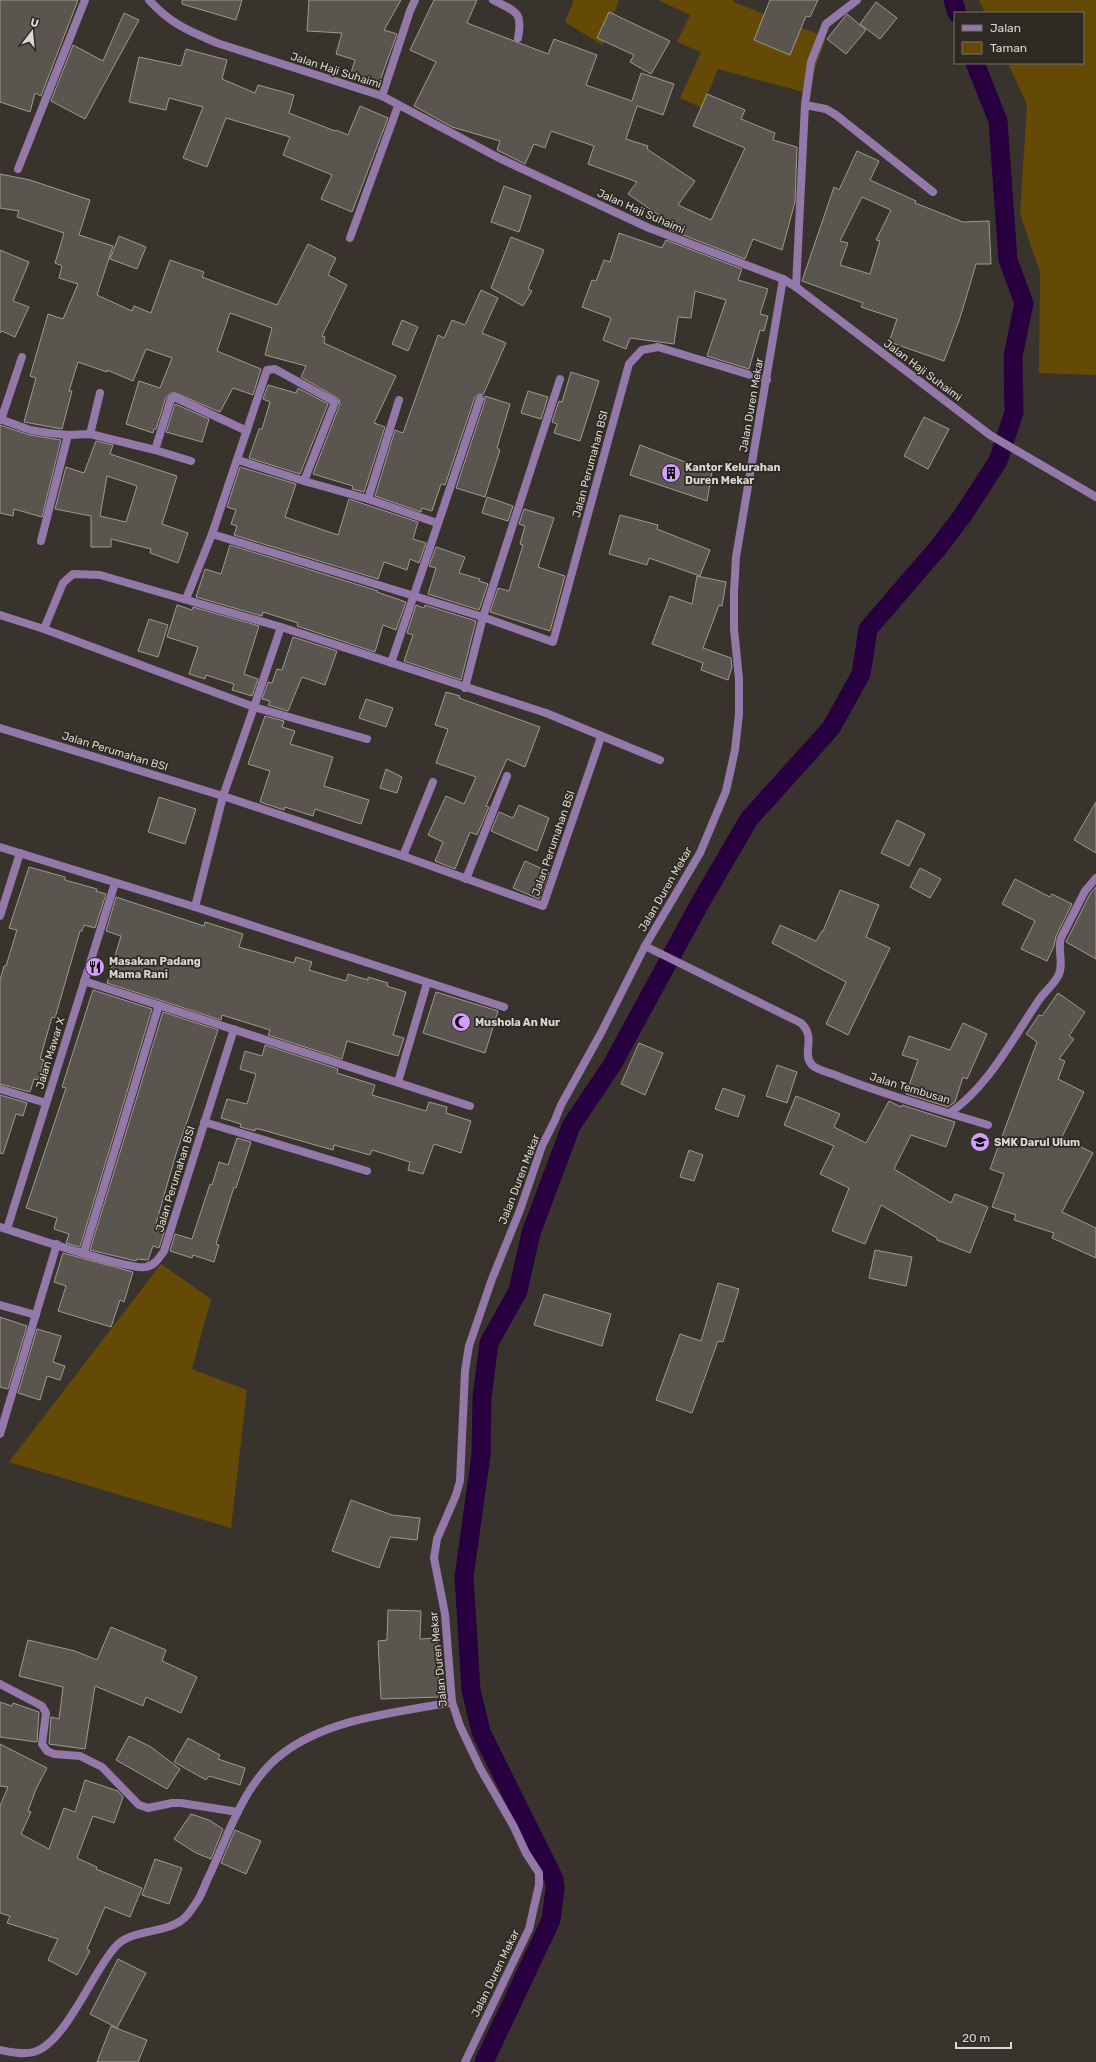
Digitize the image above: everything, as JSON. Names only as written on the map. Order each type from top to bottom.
[{"type":"street","points":[[18,169],[85,0]]},
{"type":"street","name":"Jalan Haji Suhaimi","points":[[149,0],[164,16],[171,21],[217,44],[382,96],[398,106],[501,159],[649,228],[783,279],[796,287],[990,435],[1096,497]]},
{"type":"street","points":[[382,96],[415,0]]},
{"type":"street","points":[[493,0],[518,16],[521,21],[518,38]]},
{"type":"street","points":[[796,287],[805,105],[811,62],[826,24],[858,0]]},
{"type":"street","points":[[805,105],[826,109],[836,115],[933,192]]},
{"type":"street","points":[[350,238],[398,106]]},
{"type":"street","name":"Jalan Duren Mekar","points":[[465,2062],[529,1929],[539,1885],[539,1873],[526,1853],[514,1827],[480,1768],[460,1726],[452,1702],[446,1614],[434,1558],[437,1539],[456,1495],[460,1481],[465,1371],[469,1346],[492,1279],[520,1210],[542,1146],[561,1105],[602,1033],[645,946],[700,853],[726,791],[739,714],[739,678],[734,629],[736,557],[783,279]]},
{"type":"street","name":"Jalan Perumahan BSI","points":[[212,534],[414,594],[553,642],[629,364],[642,350],[658,347],[767,380]]},
{"type":"street","points":[[22,357],[1,419],[30,430],[68,435],[90,434],[155,450],[191,461]]},
{"type":"street","points":[[186,600],[212,534],[267,370],[269,368],[275,368],[335,402],[304,481]]},
{"type":"street","points":[[465,688],[483,617],[560,379]]},
{"type":"street","points":[[90,434],[100,393]]},
{"type":"street","points":[[155,450],[171,399],[174,397],[247,431]]},
{"type":"street","points":[[391,663],[480,398]]},
{"type":"street","points":[[368,499],[399,400]]},
{"type":"street","points":[[42,541],[68,435]]},
{"type":"street","points":[[238,460],[368,499],[437,523]]},
{"type":"street","points":[[44,629],[63,583],[73,574],[100,575],[281,627],[465,688],[546,712],[601,737],[660,760]]},
{"type":"street","points":[[0,615],[44,629],[254,707],[367,739]]},
{"type":"street","points":[[195,907],[223,796],[281,627]]},
{"type":"street","name":"Jalan Perumahan BSI","points":[[0,728],[223,796],[403,856],[544,906],[601,737]]},
{"type":"street","points":[[466,879],[507,776]]},
{"type":"street","points":[[403,856],[433,782]]},
{"type":"street","points":[[0,847],[195,907],[504,1007]]},
{"type":"street","points":[[0,916],[20,853]]},
{"type":"street","name":"Jalan Tembusan","points":[[645,946],[662,956],[801,1022],[807,1028],[810,1035],[808,1058],[815,1067],[860,1085],[950,1114],[968,1098],[995,1068],[1042,995],[1056,980],[1061,967],[1059,944],[1061,938],[1085,891],[1096,878]]},
{"type":"street","name":"Jalan Mawar X","points":[[3,1228],[46,1104],[115,883]]},
{"type":"street","points":[[84,981],[470,1106]]},
{"type":"street","points":[[398,1082],[427,983]]},
{"type":"street","points":[[84,1252],[159,1005]]},
{"type":"street","name":"Jalan Perumahan BSI","points":[[3,1228],[135,1266],[145,1268],[155,1263],[164,1251],[234,1029]]},
{"type":"street","points":[[0,1089],[46,1104]]},
{"type":"street","points":[[950,1114],[988,1125]]},
{"type":"street","points":[[204,1122],[367,1171]]},
{"type":"street","points":[[0,1434],[57,1244]]},
{"type":"street","points":[[0,1305],[36,1316]]},
{"type":"street","points":[[0,1684],[42,1706],[46,1714],[42,1744],[47,1751],[54,1754],[80,1756],[102,1767],[139,1804],[148,1808],[172,1803],[181,1803],[238,1812]]},
{"type":"street","points":[[0,2050],[12,2053],[34,2052],[54,2038],[117,1945],[134,1936],[165,1929],[183,1919],[199,1899],[238,1812],[264,1770],[282,1754],[314,1735],[350,1723],[452,1702]]},
{"type":"green space","points":[[574,0],[619,0],[602,45],[565,22]]},
{"type":"green space","points":[[658,0],[734,0],[733,2],[826,37],[807,93],[718,69],[702,108],[680,98],[701,52],[677,42],[690,15]]},
{"type":"green space","points":[[979,0],[1096,0],[1096,375],[1039,373],[1040,272],[1020,214],[1027,105],[1008,64],[1084,64],[1084,12],[985,12]]},
{"type":"green space","points":[[161,1264],[211,1299],[192,1369],[247,1390],[231,1528],[9,1462]]},
{"type":"building","points":[[0,0],[78,0],[41,96],[35,93],[30,112],[0,102]]},
{"type":"building","points":[[182,0],[242,0],[236,20],[182,4]]},
{"type":"building","points":[[309,0],[401,0],[384,30],[397,34],[378,86],[350,76],[355,60],[336,54],[342,33],[307,31]]},
{"type":"building","points":[[434,0],[477,0],[467,23],[548,54],[554,39],[597,55],[586,85],[632,101],[641,73],[674,84],[663,115],[637,106],[626,139],[648,146],[647,149],[695,181],[678,205],[711,220],[745,148],[693,126],[707,94],[745,110],[741,119],[775,133],[773,140],[797,147],[795,202],[782,250],[753,239],[745,259],[670,230],[673,225],[628,194],[637,182],[588,164],[594,146],[551,131],[545,148],[534,144],[525,164],[497,150],[500,141],[452,127],[414,106],[436,62],[410,50]]},
{"type":"building","points":[[770,0],[818,0],[810,17],[806,16],[790,55],[754,40]]},
{"type":"building","points":[[876,2],[897,18],[880,39],[860,24]]},
{"type":"building","points":[[609,12],[670,41],[651,74],[630,62],[634,55],[597,38]]},
{"type":"building","points":[[124,13],[139,20],[85,119],[51,101],[73,45],[103,61]]},
{"type":"building","points":[[847,14],[866,30],[846,54],[827,39]]},
{"type":"building","points":[[186,49],[227,60],[222,79],[255,93],[258,85],[294,95],[289,113],[335,131],[336,130],[348,135],[360,106],[388,118],[352,212],[321,199],[332,175],[283,155],[290,137],[226,118],[207,167],[183,158],[203,107],[169,98],[166,110],[129,102],[139,57],[181,66]]},
{"type":"building","points":[[857,151],[879,161],[870,180],[916,201],[915,203],[963,222],[989,221],[991,264],[976,264],[960,318],[944,361],[889,342],[897,319],[861,307],[863,303],[802,281],[834,187],[839,190]],"holes":[[[862,197],[891,210],[876,240],[880,241],[870,274],[840,265],[848,243],[840,241]]]},
{"type":"building","points":[[0,174],[30,180],[90,200],[79,235],[113,246],[97,295],[132,311],[134,306],[151,313],[170,260],[204,272],[202,277],[277,305],[308,244],[336,258],[328,275],[347,285],[322,336],[325,337],[324,343],[396,376],[374,423],[385,427],[364,492],[352,489],[353,486],[313,474],[340,404],[339,399],[301,377],[306,366],[265,355],[272,328],[230,313],[217,351],[261,369],[253,395],[233,388],[220,412],[173,392],[166,397],[156,429],[154,429],[153,433],[126,424],[139,381],[160,388],[172,358],[146,349],[133,381],[107,370],[107,372],[78,362],[69,391],[72,391],[62,429],[24,422],[36,378],[30,376],[48,314],[63,319],[78,284],[59,278],[62,266],[55,263],[64,233],[17,217],[19,211],[0,208]]},
{"type":"building","points":[[504,186],[531,196],[519,232],[491,222]]},
{"type":"building","points":[[619,233],[662,248],[666,240],[742,269],[738,280],[768,289],[760,314],[768,316],[764,331],[760,330],[749,369],[707,356],[726,300],[695,291],[691,318],[678,317],[674,344],[630,338],[626,349],[603,340],[611,318],[582,307],[592,280],[596,281],[604,260],[610,262]]},
{"type":"building","points":[[119,236],[146,247],[137,269],[110,259]]},
{"type":"building","points":[[511,237],[544,250],[528,289],[532,291],[523,306],[491,288]]},
{"type":"building","points":[[0,250],[29,262],[13,301],[29,307],[15,337],[2,331],[0,333]]},
{"type":"building","points":[[481,290],[498,298],[482,333],[506,343],[483,395],[479,394],[475,397],[445,485],[441,484],[432,511],[422,508],[421,512],[375,496],[395,430],[403,433],[438,335],[444,338],[452,320],[465,325]]},
{"type":"building","points":[[402,320],[418,327],[408,351],[392,344]]},
{"type":"building","points":[[571,372],[599,381],[580,441],[554,433],[557,424],[552,422],[559,401],[562,402]]},
{"type":"building","points":[[268,385],[296,393],[298,388],[328,404],[300,474],[249,458],[259,429],[262,429],[270,402],[263,399]]},
{"type":"building","points":[[528,391],[548,397],[541,419],[521,413]]},
{"type":"building","points":[[485,396],[510,404],[497,448],[500,450],[485,497],[456,488],[485,401]]},
{"type":"building","points":[[175,404],[209,419],[202,442],[166,432]]},
{"type":"building","points":[[924,417],[949,429],[928,469],[904,456]]},
{"type":"building","points":[[0,425],[29,435],[61,440],[42,517],[14,509],[13,516],[0,513]]},
{"type":"building","points":[[96,441],[113,445],[110,454],[177,476],[162,524],[188,533],[178,563],[150,553],[151,549],[111,539],[111,547],[91,547],[91,516],[55,509],[66,467],[84,473]],"holes":[[[107,476],[137,486],[126,522],[100,516]]]},
{"type":"building","name":"Kantor Kelurahan Duren Mekar","points":[[640,445],[712,472],[707,501],[630,475]]},
{"type":"building","points":[[240,467],[296,484],[285,517],[338,535],[349,499],[418,522],[413,539],[426,543],[419,563],[410,559],[407,570],[384,562],[378,579],[234,535],[237,526],[231,524],[236,510],[227,507]]},
{"type":"building","points":[[487,497],[513,506],[508,521],[482,513]]},
{"type":"building","points":[[524,509],[554,518],[538,567],[565,576],[550,631],[490,612],[498,588],[509,591],[523,545],[520,544],[525,526],[519,524]]},
{"type":"building","points":[[620,515],[658,525],[657,529],[710,550],[700,576],[649,558],[647,565],[609,554]]},
{"type":"building","points":[[230,545],[375,590],[406,602],[396,630],[383,625],[375,652],[297,626],[298,623],[263,612],[262,616],[196,597],[205,569],[221,574]]},
{"type":"building","points":[[436,547],[465,557],[459,573],[480,579],[479,581],[488,584],[479,610],[428,594],[436,568],[429,566]]},
{"type":"building","points":[[697,576],[726,582],[722,606],[719,605],[703,648],[731,658],[732,667],[728,680],[701,670],[703,663],[652,644],[670,596],[692,604]]},
{"type":"building","points":[[177,605],[192,610],[193,607],[259,626],[244,674],[258,679],[252,696],[232,690],[234,684],[206,675],[205,679],[189,674],[198,647],[167,637]]},
{"type":"building","points":[[416,605],[424,608],[425,605],[476,621],[461,680],[404,661],[413,635],[407,633]]},
{"type":"building","points":[[149,619],[168,625],[158,657],[138,651]]},
{"type":"building","points":[[293,637],[337,651],[325,685],[302,677],[288,711],[268,705],[270,701],[262,699],[268,682],[272,683],[277,669],[282,670]]},
{"type":"building","points":[[446,692],[540,727],[525,767],[507,759],[486,806],[489,807],[477,835],[470,832],[455,869],[435,861],[443,842],[428,835],[446,796],[464,804],[476,777],[436,763],[448,729],[435,725]]},
{"type":"building","points":[[366,699],[393,708],[386,727],[359,718]]},
{"type":"building","points":[[265,716],[284,721],[282,727],[295,731],[290,744],[333,757],[324,786],[369,800],[361,824],[315,809],[313,816],[285,807],[284,810],[260,802],[270,771],[248,764]]},
{"type":"building","points":[[386,769],[402,777],[397,793],[380,788]]},
{"type":"building","points":[[159,797],[196,809],[185,844],[148,832]]},
{"type":"building","points":[[1096,802],[1096,853],[1074,840]]},
{"type":"building","points":[[519,805],[549,818],[537,851],[491,831],[499,812],[513,818]]},
{"type":"building","points":[[897,820],[925,834],[909,866],[881,853]]},
{"type":"building","points":[[525,861],[549,872],[539,899],[513,888]]},
{"type":"building","points":[[29,867],[65,877],[65,880],[97,889],[96,891],[106,894],[95,928],[84,925],[82,931],[80,931],[55,1018],[52,1017],[40,1059],[44,1060],[38,1080],[34,1079],[30,1092],[0,1084],[0,980],[17,930],[9,928]]},
{"type":"building","points":[[920,868],[941,879],[930,898],[910,887]]},
{"type":"building","points":[[1015,879],[1050,897],[1052,894],[1072,904],[1056,936],[1054,946],[1047,961],[1021,949],[1035,921],[1002,904]]},
{"type":"building","points":[[1096,887],[1096,959],[1066,942],[1090,894]]},
{"type":"building","points":[[840,890],[879,905],[866,937],[890,948],[848,1035],[826,1024],[846,982],[772,943],[780,925],[816,941],[823,931]]},
{"type":"building","points":[[116,897],[204,926],[205,922],[243,934],[239,947],[294,963],[296,957],[312,962],[309,970],[346,981],[348,974],[368,980],[368,977],[388,983],[387,986],[406,992],[393,1035],[404,1038],[398,1056],[347,1041],[342,1059],[268,1035],[270,1030],[222,1015],[221,1020],[107,983],[121,936],[106,931]]},
{"type":"building","points":[[93,990],[152,1009],[80,1247],[66,1243],[69,1234],[54,1229],[57,1218],[26,1208],[66,1088],[62,1087]]},
{"type":"building","name":"Mushola An Nur","points":[[436,992],[498,1011],[485,1053],[423,1033]]},
{"type":"building","points":[[1058,993],[1085,1012],[1069,1036],[1074,1039],[1059,1059],[1065,1061],[1058,1079],[1084,1092],[1062,1137],[1093,1153],[1062,1212],[1096,1228],[1096,1258],[1052,1238],[1054,1233],[1014,1220],[1016,1215],[992,1207],[1004,1174],[990,1169],[1037,1042],[1026,1034],[1039,1015],[1042,1016]]},
{"type":"building","points":[[163,1012],[218,1030],[176,1154],[155,1227],[165,1230],[159,1248],[153,1246],[148,1260],[137,1259],[136,1261],[90,1250]]},
{"type":"building","points":[[963,1023],[987,1034],[967,1079],[963,1077],[955,1102],[948,1107],[906,1094],[918,1060],[902,1055],[909,1036],[950,1050]]},
{"type":"building","points":[[639,1043],[663,1053],[645,1095],[621,1084]]},
{"type":"building","points":[[265,1045],[338,1069],[337,1073],[375,1085],[372,1095],[426,1111],[429,1102],[447,1107],[446,1113],[471,1121],[461,1153],[434,1144],[423,1174],[408,1170],[410,1162],[372,1150],[370,1155],[334,1145],[333,1150],[259,1129],[255,1129],[255,1131],[240,1127],[241,1124],[221,1118],[227,1099],[247,1104],[256,1074],[240,1069],[245,1051],[262,1056]]},
{"type":"building","points":[[777,1065],[797,1072],[787,1103],[766,1096]]},
{"type":"building","points":[[723,1088],[745,1096],[738,1117],[715,1109]]},
{"type":"building","points":[[0,1095],[27,1103],[23,1116],[16,1114],[3,1154],[0,1153]]},
{"type":"building","points":[[796,1096],[840,1114],[834,1127],[866,1143],[889,1101],[901,1107],[902,1105],[955,1122],[946,1147],[911,1135],[894,1169],[951,1203],[955,1194],[988,1207],[970,1253],[937,1240],[937,1238],[881,1205],[865,1244],[832,1231],[849,1188],[820,1174],[834,1146],[784,1125]]},
{"type":"building","points":[[237,1138],[251,1142],[236,1188],[234,1187],[216,1244],[219,1245],[214,1262],[193,1255],[192,1258],[170,1251],[175,1234],[192,1239],[210,1184],[212,1185],[219,1162],[228,1165]]},
{"type":"building","points":[[689,1150],[703,1155],[694,1181],[680,1177]]},
{"type":"building","points":[[875,1250],[912,1257],[906,1286],[869,1278]]},
{"type":"building","points":[[63,1253],[133,1272],[124,1302],[120,1300],[111,1327],[58,1311],[66,1286],[54,1282]]},
{"type":"building","points":[[718,1283],[739,1289],[723,1342],[718,1341],[692,1413],[656,1400],[680,1334],[701,1341]]},
{"type":"building","points":[[544,1294],[611,1314],[602,1346],[534,1325]]},
{"type":"building","points":[[0,1317],[27,1326],[8,1389],[0,1387]]},
{"type":"building","points":[[37,1329],[61,1336],[53,1362],[65,1366],[60,1380],[47,1376],[40,1400],[18,1393]]},
{"type":"building","points":[[351,1500],[392,1515],[420,1518],[417,1540],[390,1537],[379,1568],[332,1551]]},
{"type":"building","points":[[388,1610],[421,1611],[420,1639],[437,1638],[439,1697],[381,1699],[378,1641],[387,1640]]},
{"type":"building","points":[[111,1627],[166,1650],[162,1661],[197,1677],[181,1713],[146,1697],[143,1706],[95,1686],[85,1749],[49,1744],[51,1717],[59,1719],[63,1687],[19,1676],[28,1640],[75,1651],[97,1660]]},
{"type":"building","points":[[0,1702],[12,1706],[13,1703],[39,1712],[37,1742],[0,1737]]},
{"type":"building","points":[[129,1736],[151,1747],[180,1769],[167,1789],[116,1760]]},
{"type":"building","points":[[188,1738],[220,1755],[218,1759],[245,1768],[240,1785],[209,1776],[206,1780],[174,1762]]},
{"type":"building","points":[[0,1744],[47,1768],[36,1789],[28,1811],[31,1812],[21,1834],[49,1849],[64,1808],[75,1812],[85,1780],[118,1791],[123,1797],[114,1823],[93,1816],[77,1858],[97,1867],[96,1869],[142,1888],[130,1917],[105,1907],[87,1949],[90,1951],[77,1975],[48,1960],[58,1939],[7,1923],[10,1916],[0,1913],[0,1806],[8,1787],[0,1786]]},
{"type":"building","points":[[191,1814],[209,1820],[223,1829],[211,1859],[196,1853],[174,1839]]},
{"type":"building","points":[[235,1830],[261,1841],[246,1874],[221,1863]]},
{"type":"building","points":[[155,1859],[182,1868],[169,1904],[142,1895]]},
{"type":"building","points":[[118,1959],[146,1973],[117,2028],[90,2014]]},
{"type":"building","points":[[111,2026],[147,2040],[138,2062],[97,2062]]},
{"type":"waterway","points":[[953,0],[957,12]]},
{"type":"waterway","points":[[484,2062],[551,1920],[555,1889],[554,1879],[481,1732],[471,1690],[464,1577],[481,1455],[482,1397],[489,1343],[518,1291],[531,1233],[571,1126],[612,1065],[699,905],[749,819],[831,728],[861,674],[868,629],[937,549],[963,515],[998,461],[1014,412],[1013,356],[1024,303],[1008,260],[998,121],[975,64]]},
{"type":"place","name":"Kantor Kelurahan Duren Mekar","points":[[671,473]]},
{"type":"place","name":"Masakan Padang Mama Rani","points":[[95,967]]},
{"type":"place","name":"Mushola An Nur","points":[[461,1022]]},
{"type":"place","name":"SMK Darul Ulum","points":[[980,1142]]}]
